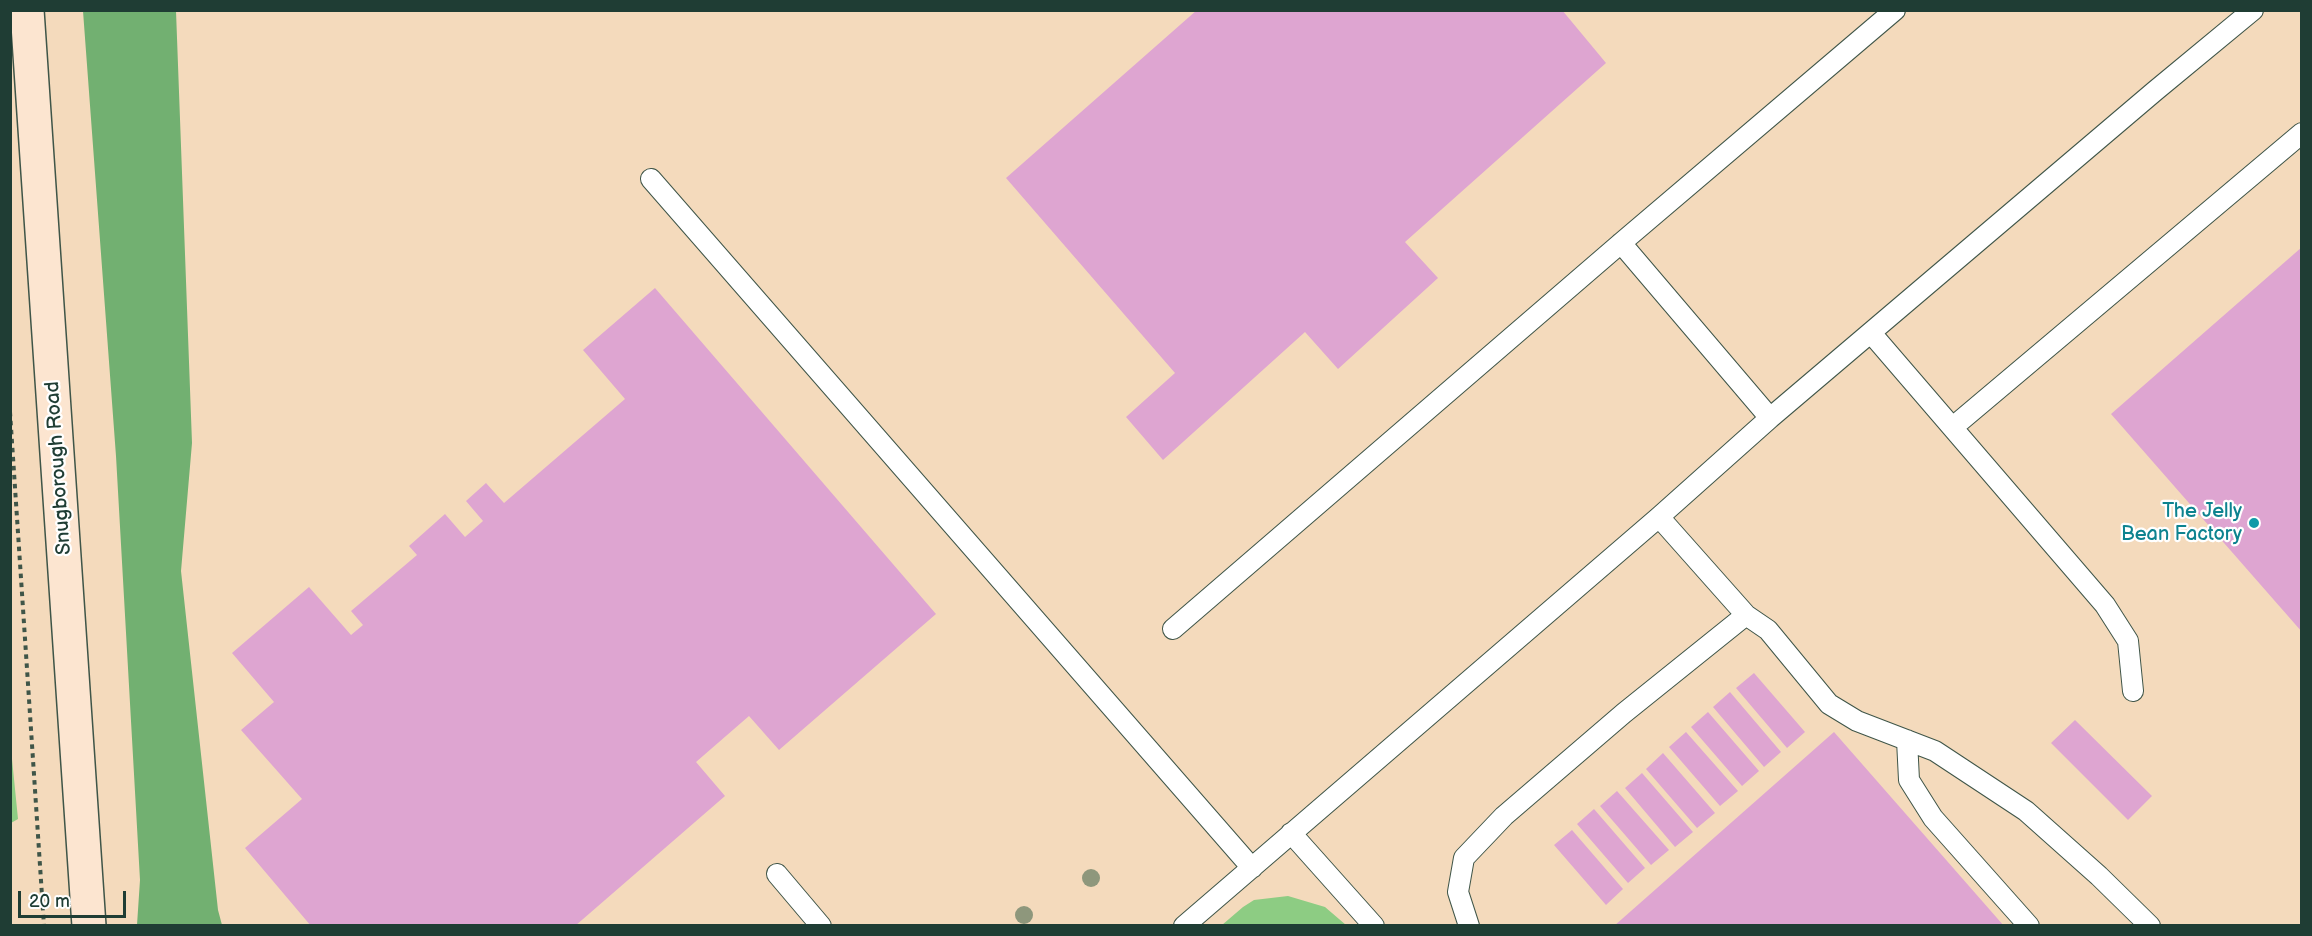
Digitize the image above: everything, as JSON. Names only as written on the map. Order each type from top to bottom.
[{"type":"main road","name":"Snugborough Road","points":[[27,10],[84,925]]},
{"type":"lane","points":[[1173,629],[1895,10]]},
{"type":"lane","points":[[1184,926],[1659,517],[1770,418],[2253,10]]},
{"type":"lane","points":[[1953,428],[2301,133]]},
{"type":"lane","points":[[651,180],[1252,868]]},
{"type":"lane","points":[[1621,243],[1770,418]]},
{"type":"lane","points":[[1871,333],[2105,605],[2128,641],[2133,691]]},
{"type":"lane","points":[[1659,517],[1746,615],[1768,630],[1829,704],[1857,721],[1935,751],[2026,811],[2099,876],[2150,926]]},
{"type":"lane","points":[[1469,926],[1458,892],[1464,858],[1504,816],[1624,713],[1746,615]]},
{"type":"lane","points":[[1907,740],[1910,780],[1933,818],[2029,926]]},
{"type":"lane","points":[[1291,833],[1374,926]]},
{"type":"lane","points":[[777,873],[821,926]]},
{"type":"path","points":[[10,412],[44,926]]},
{"type":"green space","points":[[83,11],[176,11],[192,443],[181,571],[218,910],[222,925],[137,925],[140,880],[116,456]]},
{"type":"green space","points":[[10,739],[18,819],[11,823],[10,823]]},
{"type":"green space","points":[[1288,896],[1325,907],[1346,925],[1222,925],[1254,900]]},
{"type":"building","points":[[1197,10],[1562,10],[1606,63],[1405,242],[1438,278],[1338,369],[1305,332],[1163,460],[1126,417],[1175,373],[1006,178]]},
{"type":"building","name":"The Jelly Bean Factory","points":[[2302,247],[2302,632],[2111,414]]},
{"type":"building","points":[[655,288],[936,614],[779,750],[749,716],[696,762],[725,796],[575,926],[311,926],[245,848],[302,799],[241,730],[274,702],[232,653],[309,587],[351,635],[363,625],[351,611],[417,555],[409,546],[445,514],[465,537],[483,521],[466,501],[486,483],[504,503],[625,399],[583,350]]},
{"type":"building","points":[[1754,673],[1805,732],[1787,748],[1736,688]]},
{"type":"building","points":[[1730,692],[1781,752],[1764,767],[1713,707]]},
{"type":"building","points":[[1708,712],[1759,771],[1742,786],[1691,727]]},
{"type":"building","points":[[2075,720],[2152,796],[2128,820],[2051,743]]},
{"type":"building","points":[[1686,732],[1738,791],[1720,806],[1669,747]]},
{"type":"building","points":[[1834,732],[2004,926],[1614,926]]},
{"type":"building","points":[[1663,753],[1715,813],[1697,828],[1646,769]]},
{"type":"building","points":[[1642,773],[1693,832],[1675,847],[1625,788]]},
{"type":"building","points":[[1617,791],[1669,850],[1651,865],[1600,806]]},
{"type":"building","points":[[1594,809],[1645,868],[1628,883],[1577,824]]},
{"type":"building","points":[[1572,830],[1623,889],[1606,905],[1554,845]]},
{"type":"place","name":"The Jelly Bean Factory","points":[[2254,523]]}]
